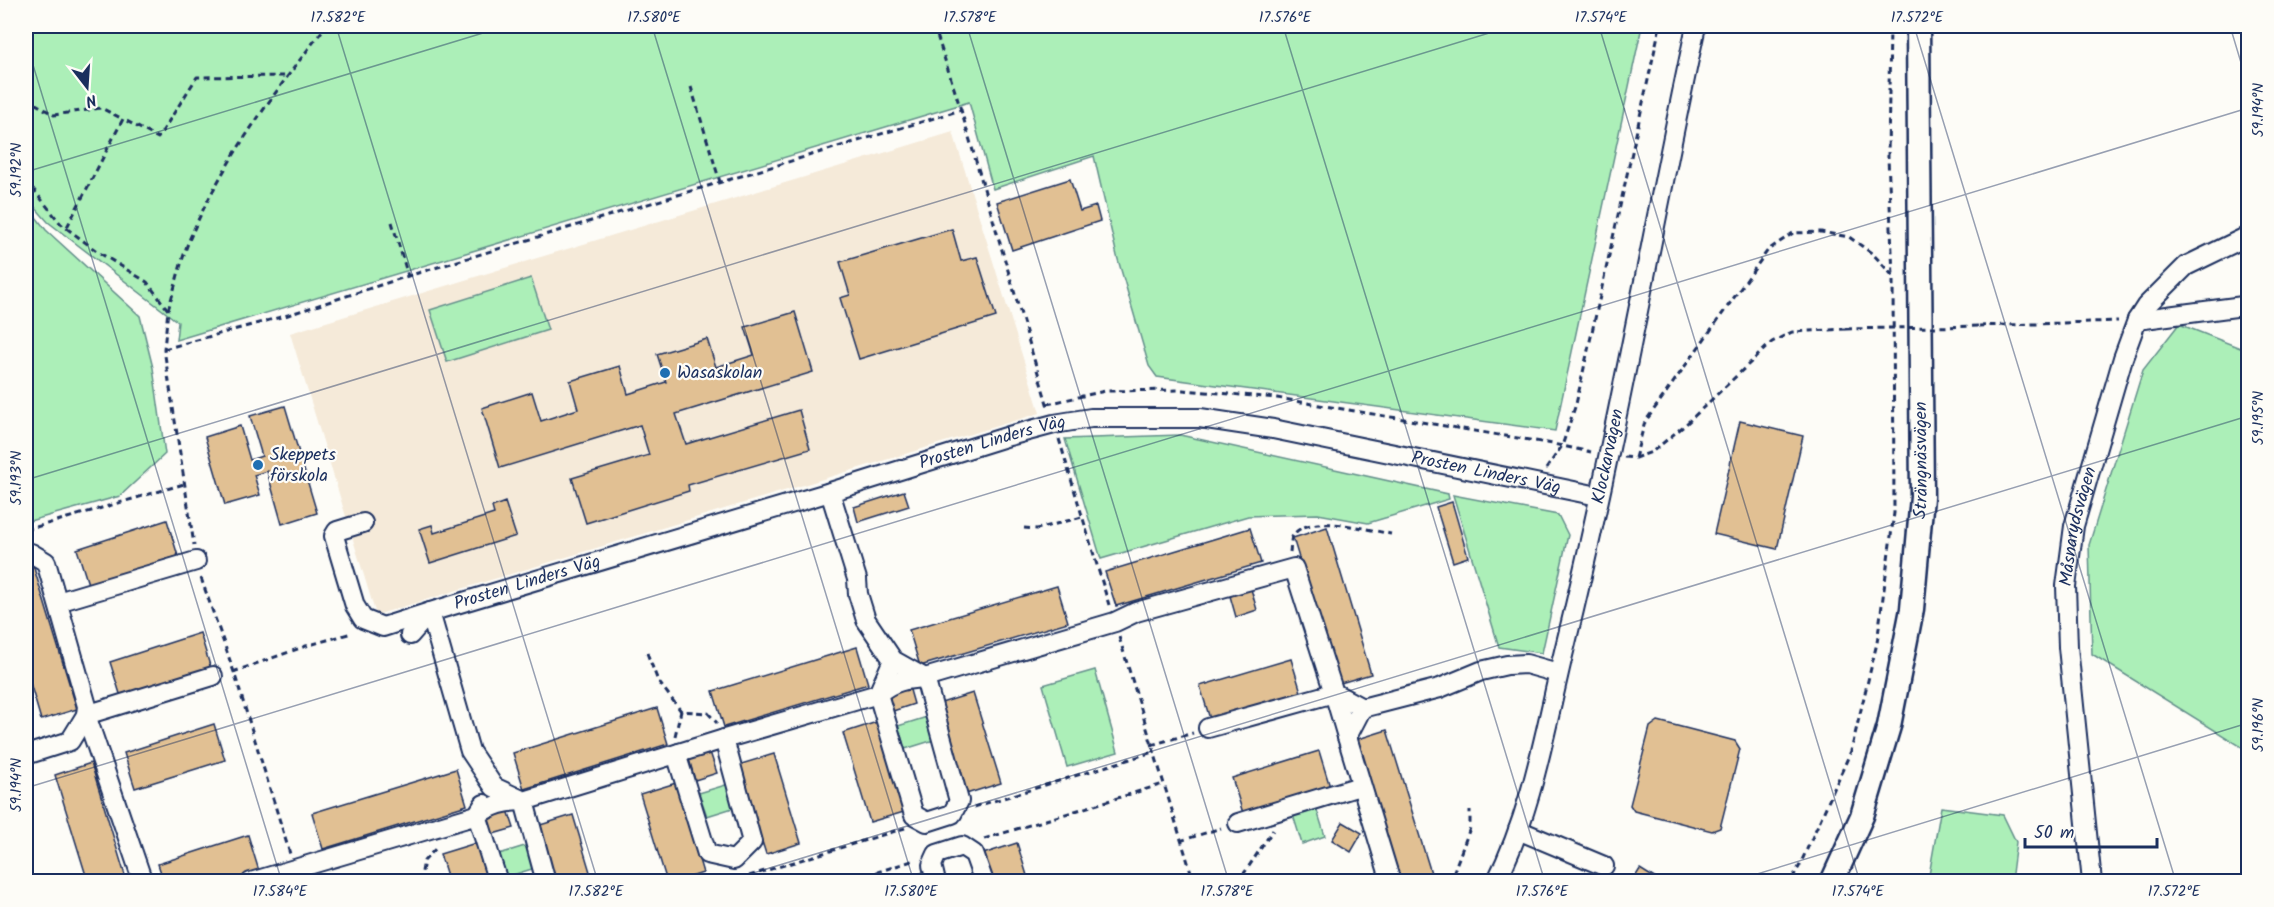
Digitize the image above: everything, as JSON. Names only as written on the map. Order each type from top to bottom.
[{"type":"main road","name":"Strängnäsvägen","points":[[1832,882],[1862,816],[1889,726],[1912,609],[1922,497],[1918,26]]},
{"type":"street","name":"Klockarvägen","points":[[1496,882],[1518,830],[1540,757],[1580,587],[1696,26]]},
{"type":"street","name":"Måsnarydsvägen","points":[[2092,882],[2068,647],[2066,586],[2074,526],[2123,358],[2137,320],[2146,306],[2186,266],[2248,236]]},
{"type":"street","points":[[2137,320],[2243,306]]},
{"type":"street","name":"Prosten Linders Väg","points":[[410,635],[430,612],[1009,436],[1054,424],[1091,418],[1200,418],[1273,429],[1598,496]]},
{"type":"street","points":[[830,492],[857,579],[858,594],[866,620],[893,660],[925,678],[959,801],[952,814],[927,822],[914,815],[878,694],[893,660]]},
{"type":"street","points":[[363,524],[337,531],[334,536],[355,606],[363,619],[383,627],[430,612],[470,751],[494,787],[524,801],[546,882]]},
{"type":"street","points":[[26,553],[31,553],[46,562],[87,706],[86,715],[142,882]]},
{"type":"street","points":[[58,602],[196,561]]},
{"type":"street","points":[[250,882],[469,817],[507,801],[524,801],[878,694],[886,686],[896,682],[925,678],[1115,622],[1136,612],[1294,568],[1391,882]]},
{"type":"street","points":[[1208,728],[1334,693],[1362,708],[1440,688],[1481,671],[1507,665],[1526,664],[1558,673]]},
{"type":"street","points":[[26,755],[70,741],[86,715],[213,676]]},
{"type":"street","points":[[1347,737],[1362,708]]},
{"type":"street","points":[[679,753],[678,760],[707,854],[734,860],[752,842],[724,739]]},
{"type":"street","points":[[70,741],[100,757]]},
{"type":"street","points":[[1238,823],[1360,786]]},
{"type":"street","points":[[469,817],[494,787]]},
{"type":"street","points":[[469,817],[498,882]]},
{"type":"street","points":[[1518,830],[1604,866]]},
{"type":"street","points":[[936,882],[932,866],[937,854],[962,846],[974,854],[984,882]]},
{"type":"path","points":[[294,868],[234,672],[196,561],[164,349],[168,310],[188,244],[229,161],[287,76],[326,26]]},
{"type":"path","points":[[934,26],[1194,882]]},
{"type":"path","points":[[1541,484],[1547,466],[1562,446],[1576,404],[1660,26]]},
{"type":"path","points":[[1790,882],[1799,867],[1851,751],[1877,643],[1894,513],[1893,276],[1888,158],[1890,26]]},
{"type":"path","points":[[26,98],[54,114],[101,108],[158,138],[197,77],[287,76]]},
{"type":"path","points":[[691,87],[720,183]]},
{"type":"path","points":[[164,349],[288,315],[408,276],[961,110]]},
{"type":"path","points":[[67,228],[123,118]]},
{"type":"path","points":[[26,180],[67,228],[98,252],[147,282],[168,310]]},
{"type":"path","points":[[392,222],[408,276]]},
{"type":"path","points":[[1635,458],[1645,422],[1768,250],[1793,233],[1821,232],[1849,237],[1874,254],[1893,276]]},
{"type":"path","points":[[1047,404],[1105,391],[1183,390],[1277,398],[1562,446],[1608,456],[1635,458],[1652,453],[1685,425],[1772,342],[1792,332],[2137,320]]},
{"type":"path","points":[[26,530],[184,484]]},
{"type":"path","points":[[1024,528],[1038,529],[1082,517]]},
{"type":"path","points":[[1294,568],[1290,552],[1292,535],[1300,528],[1334,523],[1391,534]]},
{"type":"path","points":[[213,676],[227,671],[234,672],[306,646],[353,633]]},
{"type":"path","points":[[647,653],[658,681],[681,711],[708,713],[716,719],[724,739]]},
{"type":"path","points":[[679,753],[675,735],[681,711]]},
{"type":"path","points":[[1151,746],[1208,728]]},
{"type":"path","points":[[952,814],[1153,752]]},
{"type":"path","points":[[962,846],[1163,784]]},
{"type":"path","points":[[1235,882],[1245,872],[1289,808]]},
{"type":"path","points":[[1448,882],[1470,828],[1470,810]]},
{"type":"path","points":[[420,882],[424,861],[469,817]]},
{"type":"path","points":[[729,882],[927,822]]},
{"type":"path","points":[[1180,841],[1238,823]]},
{"type":"path","points":[[846,882],[937,854]]},
{"type":"shaded area","name":"Wasaskolan","points":[[953,132],[1040,413],[376,615],[290,333]]},
{"type":"green space","points":[[26,26],[1642,26],[1555,431],[1157,377],[1149,366],[1117,256],[1094,156],[993,189],[969,102],[176,340],[178,322],[48,222],[26,197]]},
{"type":"green space","points":[[26,204],[46,230],[140,316],[153,368],[165,454],[120,496],[26,522]]},
{"type":"green space","points":[[531,278],[548,330],[447,362],[430,310]]},
{"type":"green space","points":[[2179,324],[2248,351],[2248,751],[2092,654],[2089,545],[2143,370]]},
{"type":"green space","points":[[1180,435],[1448,494],[1449,499],[1368,523],[1318,514],[1248,516],[1101,559],[1065,439]]},
{"type":"green space","points":[[1453,495],[1558,515],[1568,535],[1542,653],[1499,647]]},
{"type":"green space","points":[[1095,670],[1118,752],[1067,767],[1043,685]]},
{"type":"green space","points":[[927,717],[934,740],[905,749],[898,726]]},
{"type":"green space","points":[[729,784],[736,807],[707,816],[699,793]]},
{"type":"green space","points":[[1316,807],[1325,836],[1302,844],[1293,815]]},
{"type":"green space","points":[[1941,807],[2003,815],[2016,842],[2011,881],[1928,881]]},
{"type":"green space","points":[[528,845],[535,868],[506,877],[499,854]]},
{"type":"building","points":[[1070,179],[1080,211],[1096,206],[1100,221],[1012,250],[997,202]]},
{"type":"building","points":[[952,229],[961,261],[977,257],[996,317],[859,359],[840,298],[850,295],[840,262]]},
{"type":"building","points":[[795,312],[813,372],[676,414],[686,444],[799,410],[810,449],[688,485],[689,491],[586,523],[572,478],[649,455],[640,425],[500,468],[482,408],[532,392],[541,421],[578,409],[570,381],[620,366],[628,394],[666,382],[657,354],[707,339],[716,367],[754,355],[745,327]]},
{"type":"building","name":"Skeppets förskola","points":[[285,406],[317,513],[282,524],[267,471],[254,475],[260,495],[225,505],[205,437],[240,426],[250,460],[262,456],[250,416]]},
{"type":"building","points":[[1740,421],[1803,436],[1777,549],[1714,534]]},
{"type":"building","points":[[904,491],[909,506],[858,522],[854,507]]},
{"type":"building","points":[[505,502],[516,536],[430,563],[419,529],[432,525],[434,533],[494,514],[492,507]]},
{"type":"building","points":[[1452,502],[1468,557],[1453,562],[1436,507]]},
{"type":"building","points":[[167,520],[178,556],[88,584],[77,549]]},
{"type":"building","points":[[1327,527],[1371,674],[1337,684],[1293,538]]},
{"type":"building","points":[[1250,528],[1261,563],[1116,606],[1105,572]]},
{"type":"building","points":[[33,565],[77,709],[41,720],[26,669],[26,568]]},
{"type":"building","points":[[1057,586],[1068,622],[920,666],[909,630]]},
{"type":"building","points":[[1251,589],[1257,610],[1236,617],[1230,596]]},
{"type":"building","points":[[200,633],[211,669],[121,697],[110,662]]},
{"type":"building","points":[[857,647],[868,684],[724,727],[713,691]]},
{"type":"building","points":[[1291,659],[1301,692],[1210,719],[1200,686]]},
{"type":"building","points":[[908,683],[914,704],[893,711],[887,689]]},
{"type":"building","points":[[973,693],[1001,783],[966,794],[938,704]]},
{"type":"building","points":[[657,708],[668,744],[524,789],[513,753]]},
{"type":"building","points":[[1658,721],[1735,741],[1740,749],[1720,828],[1712,831],[1634,811],[1630,805],[1650,727]]},
{"type":"building","points":[[877,722],[904,812],[870,822],[843,733]]},
{"type":"building","points":[[214,724],[225,760],[135,788],[124,753]]},
{"type":"building","points":[[1387,730],[1431,873],[1404,882],[1398,882],[1355,740]]},
{"type":"building","points":[[1319,751],[1330,787],[1243,813],[1232,778]]},
{"type":"building","points":[[710,752],[717,773],[695,780],[689,759]]},
{"type":"building","points":[[774,754],[801,843],[766,854],[738,765]]},
{"type":"building","points":[[91,763],[127,882],[88,882],[55,775]]},
{"type":"building","points":[[456,769],[467,805],[323,849],[312,813]]},
{"type":"building","points":[[676,783],[703,873],[675,882],[667,882],[640,794]]},
{"type":"building","points":[[507,807],[514,828],[493,834],[486,813]]},
{"type":"building","points":[[573,815],[593,882],[554,882],[537,826]]},
{"type":"building","points":[[1343,822],[1362,833],[1351,852],[1332,840]]},
{"type":"building","points":[[248,835],[259,871],[226,882],[164,882],[158,864]]},
{"type":"building","points":[[476,843],[488,882],[449,882],[440,854]]},
{"type":"building","points":[[1017,843],[1029,882],[991,882],[983,854]]},
{"type":"building","points":[[1640,869],[1661,882],[1632,882]]},
{"type":"building","points":[[925,872],[928,882],[894,882]]},
{"type":"place","name":"Wasaskolan","points":[[665,373]]},
{"type":"place","name":"Skeppets förskola","points":[[258,465]]}]
